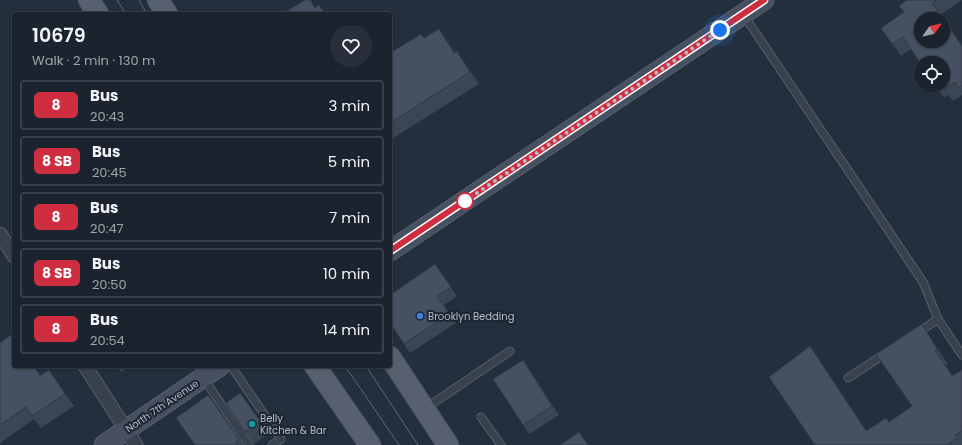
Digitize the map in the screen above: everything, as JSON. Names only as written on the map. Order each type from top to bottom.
[{"type":"main road","points":[[89,0],[97,12]]},
{"type":"main road","points":[[158,0],[166,12]]},
{"type":"main road","points":[[392,250],[764,0]]},
{"type":"main road","points":[[392,360],[448,445]]},
{"type":"main road","name":"North 7th Avenue","points":[[104,445],[131,438],[217,368]]},
{"type":"main road","points":[[316,368],[370,445]]},
{"type":"street","points":[[0,234],[12,253]]},
{"type":"street","points":[[86,368],[131,438]]},
{"type":"lane","points":[[743,14],[923,282],[938,320],[962,355]]},
{"type":"lane","points":[[912,336],[938,320]]},
{"type":"lane","points":[[848,378],[893,349]]},
{"type":"lane","points":[[425,410],[510,351]]},
{"type":"lane","points":[[232,368],[281,439],[272,445]]},
{"type":"lane","points":[[203,378],[249,445]]},
{"type":"lane","points":[[481,417],[501,445]]},
{"type":"building","points":[[305,0],[310,0],[315,8],[319,5],[324,12],[286,12]]},
{"type":"building","points":[[907,0],[936,0],[932,3],[938,12],[914,12],[914,48],[950,48],[950,29],[962,46],[962,86],[959,88],[955,82],[950,85],[950,56],[916,56],[903,37],[892,44],[881,28],[904,12],[899,6]]},
{"type":"building","points":[[439,29],[454,53],[457,51],[470,72],[392,122],[392,52],[421,34],[424,38]]},
{"type":"building","name":"Brooklyn Bedding","points":[[435,264],[451,287],[437,296],[449,314],[404,344],[392,326],[392,294]]},
{"type":"building","points":[[922,324],[937,349],[935,350],[952,376],[962,370],[962,431],[955,435],[957,438],[946,445],[815,445],[769,377],[810,346],[866,431],[886,418],[889,422],[912,406],[876,354]]},
{"type":"building","points":[[12,334],[12,368],[35,368],[40,376],[49,370],[65,394],[32,416],[26,407],[0,425],[0,343]]},
{"type":"building","points":[[523,360],[552,406],[523,425],[493,379]]},
{"type":"building","points":[[240,393],[260,421],[245,432],[226,403]]},
{"type":"building","points":[[208,395],[239,439],[236,442],[238,445],[195,445],[176,418]]},
{"type":"building","points":[[579,432],[588,445],[560,445]]},
{"type":"tram line","points":[[117,0],[125,12]]},
{"type":"tram line","points":[[139,0],[146,12]]},
{"type":"tram line","points":[[346,368],[399,445]]},
{"type":"tram line","points":[[367,368],[418,445]]},
{"type":"bus line","name":"8","points":[[392,250],[764,0]]},
{"type":"place","name":"Brooklyn Bedding","points":[[420,316]]},
{"type":"place","name":"Belly Kitchen & Bar","points":[[252,424]]},
{"type":"route","points":[[465,201],[720,30]]}]
